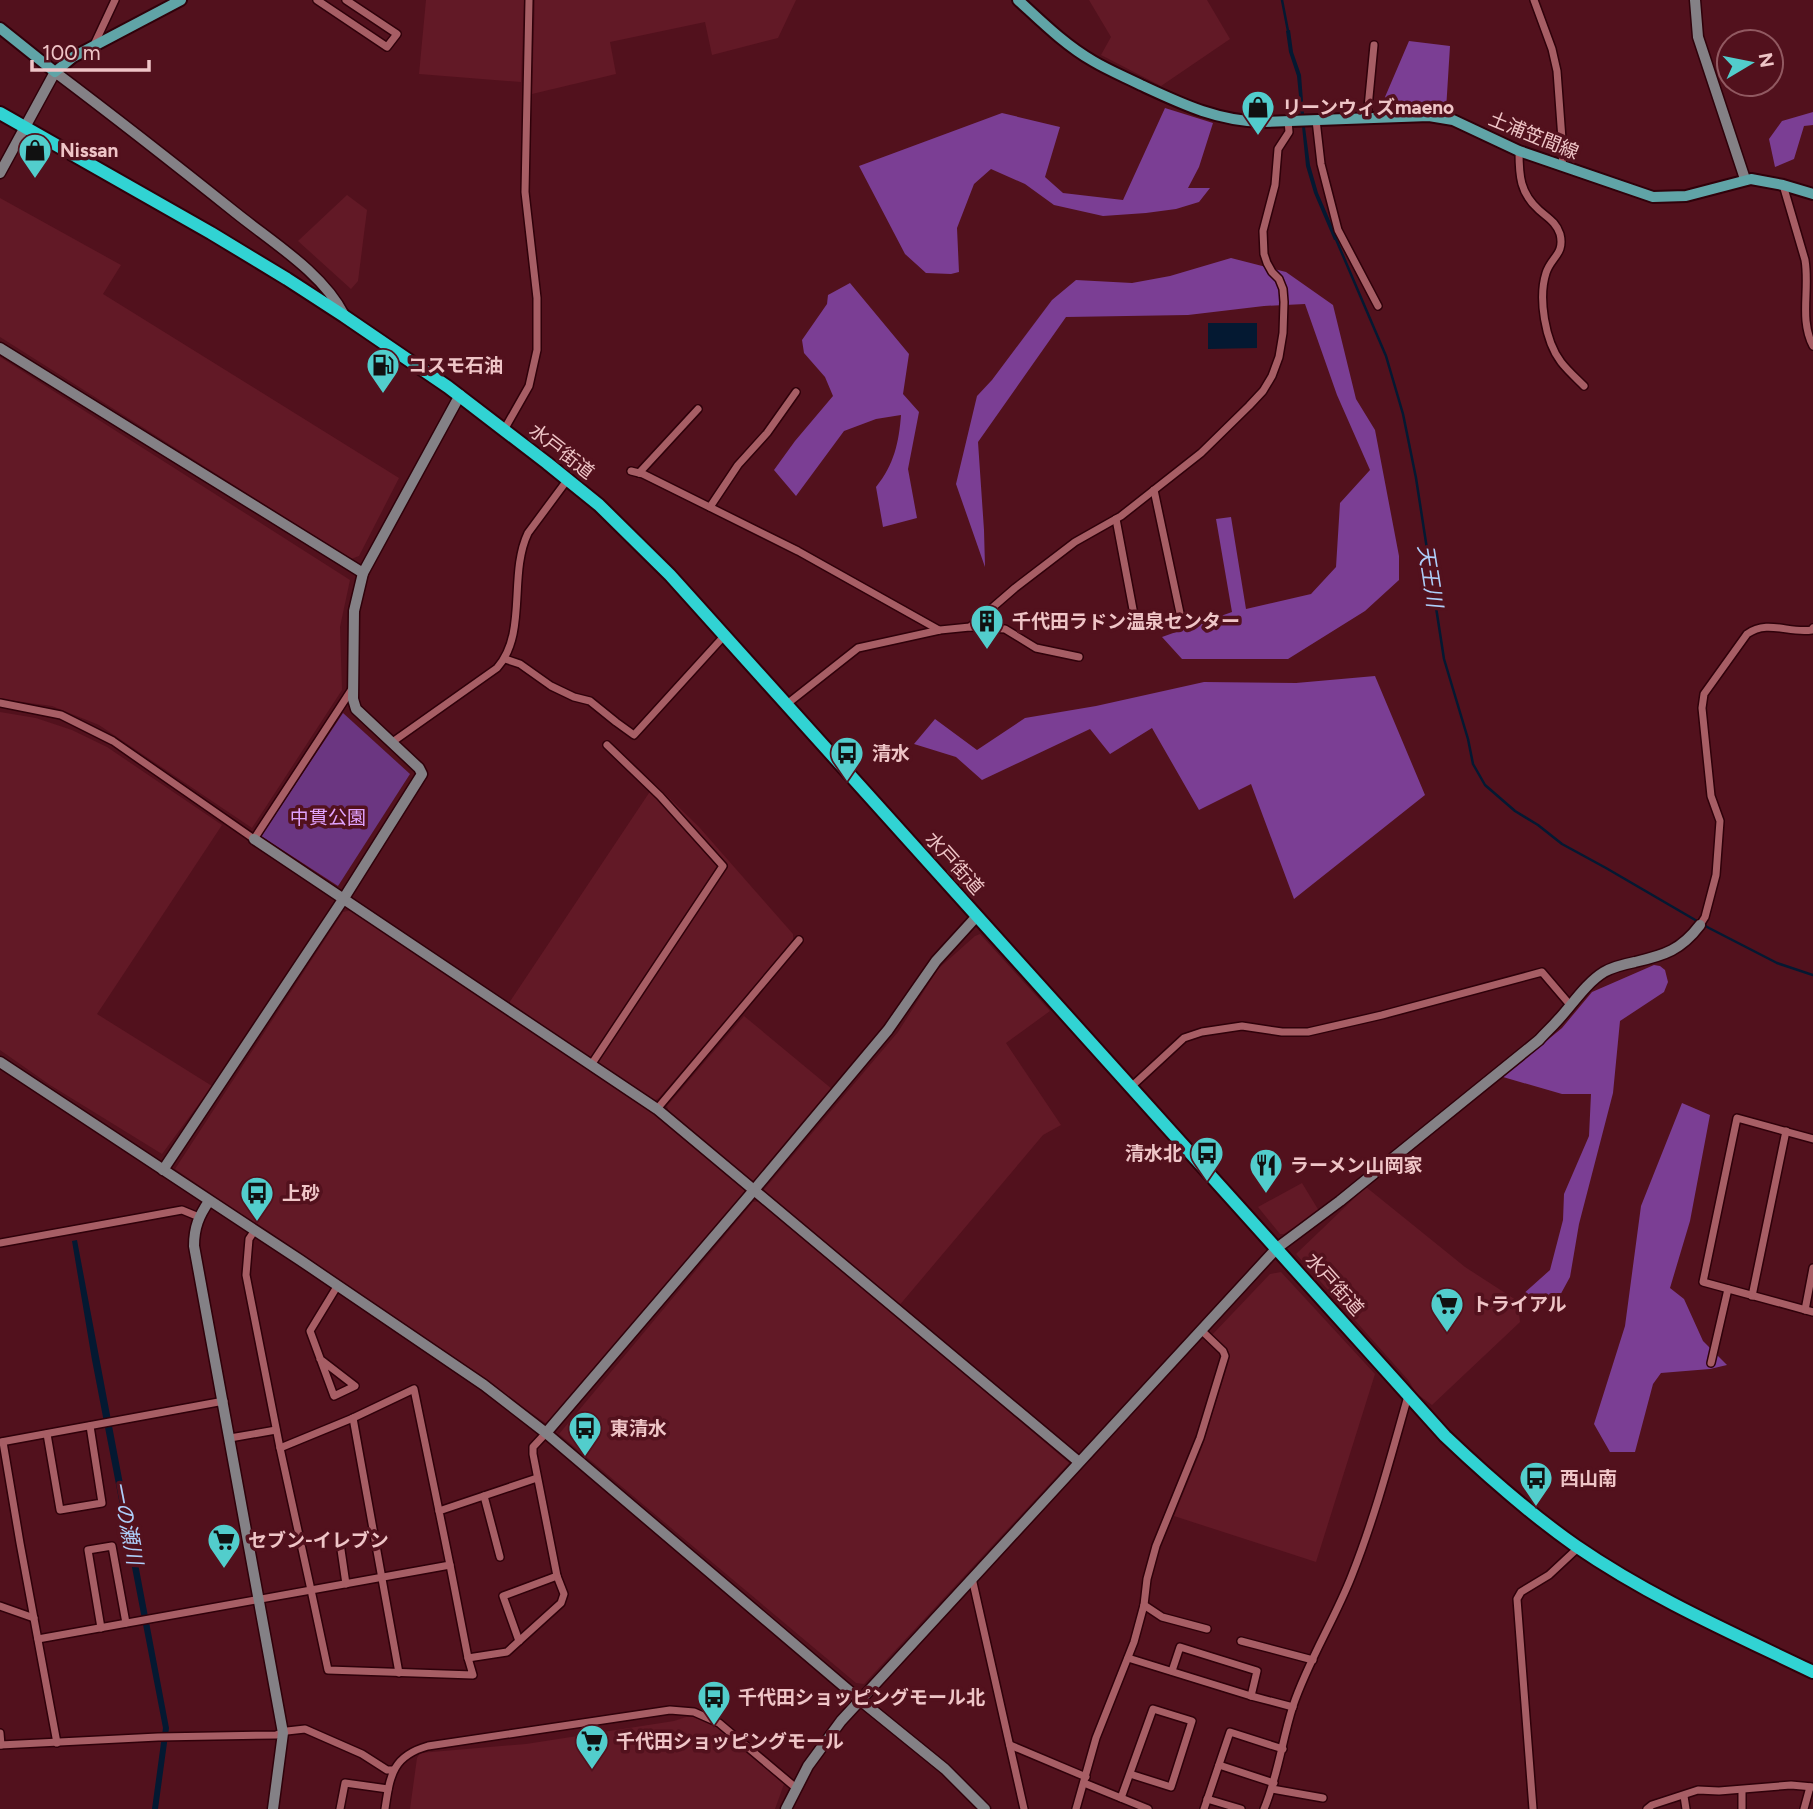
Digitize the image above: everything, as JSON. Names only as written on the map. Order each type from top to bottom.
[{"type":"highway","name":"水戸街道","points":[[0,113],[211,233],[344,316],[460,395],[568,479],[640,543],[725,635],[1445,1436],[1505,1491],[1579,1547],[1689,1613],[1813,1672]]},
{"type":"highway","name":"水戸街道","points":[[0,124],[24,128]]},
{"type":"main road","points":[[0,28],[55,72],[68,60],[181,0]]},
{"type":"main road","name":"土浦笠間線","points":[[1018,0],[1092,61],[1177,102],[1209,114],[1252,122],[1415,115],[1441,117],[1519,151],[1653,197],[1686,196],[1745,180],[1783,185],[1813,194]]},
{"type":"street","points":[[93,47],[115,0]]},
{"type":"street","points":[[317,0],[387,47],[397,34],[346,0]]},
{"type":"street","points":[[504,430],[529,386],[537,350],[537,298],[525,192],[530,0]]},
{"type":"street","points":[[1534,0],[1557,71],[1562,166]]},
{"type":"street","points":[[1695,0],[1698,37],[1745,180]]},
{"type":"street","points":[[1367,118],[1374,45]]},
{"type":"street","points":[[0,173],[55,72],[301,264],[330,293],[344,316]]},
{"type":"street","points":[[1313,120],[1338,230],[1378,306]]},
{"type":"street","points":[[970,627],[1075,542],[1116,519],[1201,453],[1263,391],[1279,357],[1283,332],[1283,289],[1267,263],[1263,231],[1275,185],[1278,149],[1289,132],[1292,121]]},
{"type":"street","points":[[1519,151],[1521,187],[1537,208],[1555,223],[1562,244],[1546,272],[1542,298],[1547,330],[1560,361],[1584,386]]},
{"type":"street","points":[[1783,185],[1805,260],[1805,325],[1813,346]]},
{"type":"street","points":[[0,348],[363,573]]},
{"type":"street","points":[[709,508],[796,392]]},
{"type":"street","points":[[163,1170],[344,898],[422,774],[419,768],[356,709],[353,699],[354,611],[363,573],[460,395]]},
{"type":"street","points":[[698,410],[635,472],[797,551],[940,630]]},
{"type":"street","points":[[391,743],[497,668],[505,659],[512,641],[524,542],[568,479]]},
{"type":"street","points":[[1154,490],[1180,613]]},
{"type":"street","points":[[1116,519],[1135,620]]},
{"type":"street","points":[[786,1809],[822,1745],[860,1700],[1277,1248],[1340,1201],[1528,1048],[1557,1022],[1604,972],[1660,956],[1684,944],[1703,921],[1716,875],[1720,821],[1711,796],[1703,716],[1704,694],[1747,634],[1754,629],[1768,626],[1804,631],[1813,628]]},
{"type":"street","points":[[786,704],[858,648],[940,630],[970,627],[1005,629],[1036,648],[1079,657]]},
{"type":"street","points":[[505,659],[520,664],[551,686],[590,701],[634,735],[725,635]]},
{"type":"street","points":[[254,839],[353,687]]},
{"type":"street","points":[[0,703],[61,715],[113,741],[254,839],[657,1109],[1079,1462]]},
{"type":"street","points":[[592,1065],[723,866],[660,796],[607,745]]},
{"type":"street","points":[[468,1658],[507,1652],[561,1603],[564,1594],[557,1576],[533,1447],[754,1190],[888,1030],[936,961],[978,916]]},
{"type":"street","points":[[657,1109],[799,940]]},
{"type":"street","points":[[1131,1087],[1184,1038],[1202,1032],[1242,1026],[1282,1032],[1308,1032],[1542,972],[1571,1006]]},
{"type":"street","points":[[0,1062],[338,1285],[484,1385],[546,1433],[945,1769],[985,1809]]},
{"type":"street","points":[[1813,1139],[1737,1118],[1703,1282],[1809,1311],[1813,1268]]},
{"type":"street","points":[[1752,1296],[1786,1131]]},
{"type":"street","points":[[209,1201],[194,1231],[194,1246],[283,1733],[273,1809]]},
{"type":"street","points":[[0,1242],[182,1210],[199,1217]]},
{"type":"street","points":[[255,1230],[249,1238],[246,1275],[276,1430],[328,1670],[473,1675],[414,1389],[280,1448]]},
{"type":"street","points":[[320,1359],[355,1386],[334,1396],[320,1359],[310,1331],[338,1285]]},
{"type":"street","points":[[1711,1363],[1728,1289]]},
{"type":"street","points":[[1076,1809],[1097,1738],[1134,1642],[1156,1546],[1200,1438],[1225,1356],[1223,1350],[1201,1330]]},
{"type":"street","points":[[1264,1809],[1273,1786],[1293,1707],[1353,1574],[1380,1494],[1408,1396]]},
{"type":"street","points":[[57,1742],[2,1442],[224,1401]]},
{"type":"street","points":[[352,1418],[399,1673]]},
{"type":"street","points":[[47,1434],[60,1510],[102,1503],[90,1426]]},
{"type":"street","points":[[230,1438],[276,1430]]},
{"type":"street","points":[[439,1511],[537,1478]]},
{"type":"street","points":[[484,1496],[500,1557]]},
{"type":"street","points":[[340,1543],[346,1584]]},
{"type":"street","points":[[101,1628],[88,1550],[112,1546],[126,1623]]},
{"type":"street","points":[[1533,1809],[1517,1599],[1521,1592],[1549,1575],[1579,1547]]},
{"type":"street","points":[[38,1639],[450,1565]]},
{"type":"street","points":[[519,1641],[503,1596],[557,1576]]},
{"type":"street","points":[[972,1578],[1024,1809]]},
{"type":"street","points":[[1144,1605],[1162,1617],[1207,1629]]},
{"type":"street","points":[[0,1607],[34,1618]]},
{"type":"street","points":[[1241,1641],[1313,1660]]},
{"type":"street","points":[[1172,1671],[1180,1647],[1257,1671],[1251,1696]]},
{"type":"street","points":[[1128,1658],[1293,1707]]},
{"type":"street","points":[[1121,1798],[1153,1709],[1192,1721],[1171,1787],[1130,1774]]},
{"type":"street","points":[[386,1809],[392,1770],[408,1754],[428,1746],[680,1710],[694,1712],[719,1723],[796,1788]]},
{"type":"street","points":[[0,1733],[1,1745],[158,1737],[276,1735],[305,1729],[362,1754],[387,1770],[392,1770]]},
{"type":"street","points":[[1204,1809],[1230,1732],[1283,1749]]},
{"type":"street","points":[[1010,1745],[1148,1809]]},
{"type":"street","points":[[1219,1765],[1273,1786],[1322,1798]]},
{"type":"street","points":[[340,1809],[345,1783],[388,1789]]},
{"type":"street","points":[[1647,1809],[1698,1790],[1811,1787],[1804,1809]]},
{"type":"street","points":[[1742,1790],[1742,1809]]},
{"type":"street","points":[[1684,1796],[1686,1809]]},
{"type":"street","points":[[1207,1799],[1241,1809]]},
{"type":"shaded area","points":[[426,0],[524,0],[521,82],[419,74]]},
{"type":"shaded area","points":[[535,0],[796,0],[778,38],[712,55],[705,22],[610,42],[616,74],[532,94]]},
{"type":"shaded area","points":[[1089,0],[1207,0],[1230,39],[1161,86],[1101,55],[1111,37]]},
{"type":"shaded area","points":[[1409,41],[1450,46],[1446,110],[1417,105],[1382,104]]},
{"type":"shaded area","points":[[1165,108],[1213,123],[1199,167],[1188,188],[1210,188],[1199,202],[1176,209],[1103,216],[1054,205],[1025,184],[991,169],[974,184],[957,228],[959,272],[951,274],[926,273],[905,254],[859,166],[1002,113],[1060,127],[1045,177],[1063,193],[1123,200]]},
{"type":"shaded area","points":[[1813,112],[1813,125],[1804,126],[1794,159],[1775,167],[1769,139],[1782,121]]},
{"type":"shaded area","points":[[347,195],[367,210],[358,281],[351,289],[298,241]]},
{"type":"shaded area","points":[[0,198],[121,265],[103,294],[399,478],[359,556],[351,559],[0,337]]},
{"type":"shaded area","points":[[1231,258],[1286,272],[1333,305],[1356,399],[1375,430],[1399,556],[1399,580],[1365,611],[1288,659],[1182,659],[1162,637],[1232,612],[1216,519],[1231,517],[1246,609],[1311,594],[1336,567],[1340,503],[1370,470],[1337,395],[1305,304],[1188,315],[1066,317],[978,442],[985,567],[956,484],[977,396],[1052,300],[1076,280],[1132,283],[1170,276]]},
{"type":"shaded area","points":[[850,283],[909,354],[903,394],[919,412],[908,469],[917,518],[883,527],[876,487],[894,453],[901,415],[876,419],[844,431],[796,496],[774,470],[833,396],[825,377],[804,353],[802,340],[827,304],[828,295]]},
{"type":"shaded area","points":[[0,357],[350,580],[340,627],[342,690],[252,828],[99,725],[52,706],[0,699]]},
{"type":"shaded area","points":[[1375,676],[1425,795],[1294,899],[1251,784],[1199,810],[1152,728],[1110,754],[1090,729],[982,780],[956,757],[914,744],[935,719],[977,750],[1025,718],[1096,706],[1204,682],[1296,683]]},
{"type":"shaded area","points":[[0,712],[36,718],[72,730],[107,747],[222,825],[97,1014],[212,1086],[162,1154],[50,1085],[0,1050]]},
{"type":"shaded area","points":[[655,784],[699,827],[793,934],[793,942],[659,1098],[653,1101],[509,1003]]},
{"type":"shaded area","points":[[356,909],[647,1105],[746,1191],[550,1426],[175,1169],[343,912]]},
{"type":"shaded area","points":[[980,934],[1050,1011],[1006,1043],[1061,1125],[1043,1135],[898,1307],[762,1192],[898,1032],[938,969]]},
{"type":"shaded area","points":[[1654,965],[1665,970],[1668,982],[1664,992],[1620,1021],[1613,1093],[1579,1224],[1570,1277],[1558,1299],[1522,1295],[1550,1270],[1563,1220],[1564,1194],[1589,1136],[1591,1094],[1562,1094],[1503,1077],[1562,1028],[1592,992]]},
{"type":"shaded area","points":[[744,1016],[832,1089],[753,1183],[669,1113],[667,1106]]},
{"type":"shaded area","points":[[1682,1103],[1710,1115],[1690,1221],[1670,1288],[1684,1299],[1703,1341],[1727,1365],[1661,1373],[1653,1384],[1635,1452],[1610,1452],[1594,1424],[1625,1326],[1641,1206]]},
{"type":"shaded area","points":[[1302,1183],[1319,1211],[1280,1234],[1258,1207]]},
{"type":"shaded area","points":[[1366,1187],[1465,1267],[1516,1300],[1518,1305],[1520,1322],[1432,1405],[1416,1393],[1409,1381],[1296,1254]]},
{"type":"shaded area","points":[[762,1201],[1069,1463],[864,1684],[856,1683],[559,1434],[753,1202]]},
{"type":"shaded area","points":[[1281,1272],[1375,1374],[1316,1562],[1174,1516],[1201,1450],[1228,1364],[1227,1350],[1212,1335],[1270,1274]]},
{"type":"shaded area","name":"千代田ショッピングモール","points":[[697,1717],[720,1728],[784,1784],[775,1809],[410,1809],[420,1753],[526,1744]]},
{"type":"green space","name":"中貫公園","points":[[343,713],[410,774],[338,886],[261,836]]},
{"type":"water","points":[[1290,30],[1293,52],[1301,75],[1310,165],[1318,193],[1338,239],[1334,240],[1306,166],[1297,76],[1286,31]]},
{"type":"water","points":[[1208,323],[1257,323],[1257,348],[1208,349]]},
{"type":"water","name":"一の瀬川","points":[[77,1240],[169,1728],[158,1809],[152,1809],[163,1728],[92,1360],[72,1241]]},
{"type":"waterway","name":"天王川","points":[[1282,0],[1288,31]]},
{"type":"waterway","name":"天王川","points":[[1335,237],[1386,356],[1403,414],[1416,478],[1444,659],[1473,764],[1485,785],[1515,811],[1562,844],[1709,928],[1777,963],[1813,975]]},
{"type":"place","name":"リーンウィズmaeno","points":[[1258,137]]},
{"type":"place","name":"Nissan","points":[[35,180]]},
{"type":"place","name":"コスモ石油","points":[[383,395]]},
{"type":"place","name":"千代田ラドン温泉センター","points":[[987,651]]},
{"type":"place","name":"清水","points":[[847,783]]},
{"type":"place","name":"清水北","points":[[1207,1183]]},
{"type":"place","name":"ラーメン山岡家","points":[[1266,1195]]},
{"type":"place","name":"上砂","points":[[257,1223]]},
{"type":"place","name":"トライアル","points":[[1447,1334]]},
{"type":"place","name":"東清水","points":[[585,1458]]},
{"type":"place","name":"西山南","points":[[1536,1508]]},
{"type":"place","name":"セブン-イレブン","points":[[224,1570]]},
{"type":"place","name":"千代田ショッピングモール北","points":[[714,1727]]},
{"type":"place","name":"千代田ショッピングモール","points":[[592,1771]]}]
